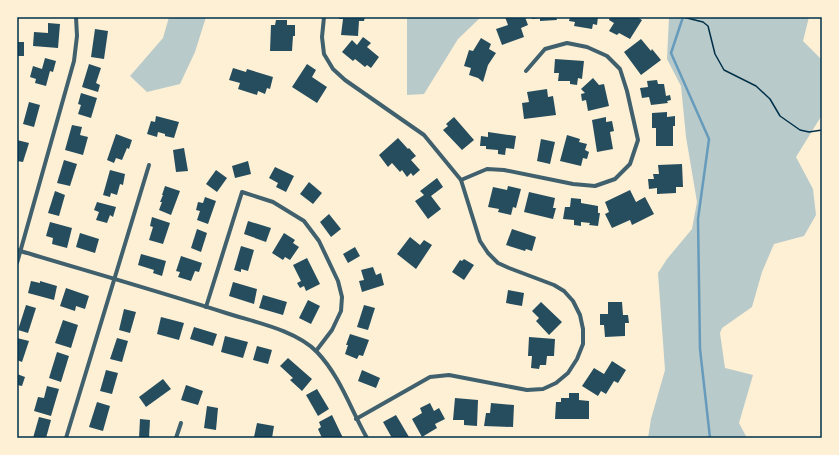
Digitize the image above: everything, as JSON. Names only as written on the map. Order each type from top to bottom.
[{"type":"street","points":[[17,263],[19,250],[74,61],[77,36],[76,17]]},
{"type":"street","points":[[324,17],[322,37],[324,54],[333,69],[345,80],[424,135],[461,180],[480,241],[488,252],[498,263],[554,285],[564,291],[573,301],[580,315],[583,329],[583,344],[577,359],[568,373],[556,383],[543,389],[527,390],[449,375],[430,377],[356,418]]},
{"type":"street","points":[[461,180],[487,169],[504,170],[573,184],[595,186],[615,179],[630,164],[638,140],[627,91],[620,69],[607,56],[587,47],[567,43],[545,49],[526,71]]},
{"type":"street","points":[[66,438],[115,280],[148,165]]},
{"type":"street","points":[[206,307],[242,192],[273,202],[304,222],[319,241],[338,281],[342,297],[341,312],[332,330],[316,351]]},
{"type":"street","points":[[19,250],[282,331],[300,340],[316,351],[336,378],[367,438]]},
{"type":"street","points":[[176,438],[181,423]]},
{"type":"path","points":[[683,17],[703,22],[708,26],[715,54],[724,70],[756,86],[770,99],[780,116],[800,130],[809,132],[822,130]]},
{"type":"shaded area","points":[[169,17],[206,17],[195,52],[180,84],[147,92],[130,76],[163,38]]},
{"type":"shaded area","points":[[408,17],[481,17],[458,39],[424,94],[407,95]]},
{"type":"shaded area","points":[[669,17],[809,17],[803,41],[822,60],[822,115],[796,157],[813,189],[816,215],[804,236],[774,244],[762,272],[752,307],[722,328],[720,333],[725,368],[753,375],[739,423],[747,438],[648,438],[651,419],[665,370],[658,273],[667,259],[692,229],[697,202],[686,137],[681,86],[667,59]]},
{"type":"building","points":[[339,17],[365,17],[364,21],[359,21],[358,36],[341,35],[343,19],[339,19]]},
{"type":"building","points":[[505,17],[525,17],[528,25],[521,28],[524,37],[502,45],[496,29],[508,25]]},
{"type":"building","points":[[532,17],[556,17],[557,20],[540,21],[540,18],[532,19]]},
{"type":"building","points":[[570,17],[598,17],[597,25],[593,24],[592,29],[574,26],[575,22],[569,21]]},
{"type":"building","points":[[610,17],[637,17],[642,20],[630,39],[619,33],[617,35],[609,31],[614,23],[609,20]]},
{"type":"building","points":[[276,20],[287,20],[287,25],[295,25],[295,36],[293,36],[292,51],[270,51],[271,25],[275,25]]},
{"type":"building","points":[[48,23],[60,24],[58,48],[33,46],[34,32],[48,33]]},
{"type":"building","points":[[95,29],[108,31],[104,59],[91,57]]},
{"type":"building","points":[[363,37],[371,43],[367,47],[379,57],[371,68],[367,65],[365,67],[355,59],[353,61],[342,52],[352,40],[357,45]]},
{"type":"building","points":[[481,38],[491,44],[489,49],[496,53],[488,65],[483,82],[478,78],[469,75],[471,68],[464,66],[469,50],[473,51]]},
{"type":"building","points":[[641,39],[661,60],[641,75],[624,52]]},
{"type":"building","points":[[17,42],[24,42],[24,56],[17,56]]},
{"type":"building","points":[[45,58],[56,61],[53,72],[50,71],[46,86],[35,83],[36,79],[30,77],[33,66],[42,69]]},
{"type":"building","points":[[555,59],[584,61],[582,79],[578,78],[577,85],[570,84],[570,81],[558,81],[559,73],[554,73]]},
{"type":"building","points":[[89,64],[101,68],[96,83],[100,85],[98,92],[82,87]]},
{"type":"building","points":[[307,64],[316,70],[312,77],[327,87],[317,103],[292,87]]},
{"type":"building","points":[[233,68],[246,72],[247,69],[273,77],[270,89],[267,88],[265,94],[258,91],[257,95],[238,89],[240,83],[229,80]]},
{"type":"building","points":[[593,78],[599,85],[604,84],[609,106],[588,111],[586,100],[582,101],[581,94],[585,93],[581,89]]},
{"type":"building","points":[[657,80],[658,84],[664,84],[666,96],[670,95],[671,100],[667,101],[668,103],[651,105],[649,97],[642,98],[640,88],[648,87],[647,81]]},
{"type":"building","points":[[547,89],[548,97],[553,96],[556,115],[524,119],[522,103],[529,102],[527,92]]},
{"type":"building","points":[[81,93],[97,98],[91,118],[78,114],[81,105],[78,104]]},
{"type":"building","points":[[29,102],[40,105],[34,127],[23,124]]},
{"type":"building","points":[[667,112],[667,117],[675,116],[675,126],[673,126],[673,146],[656,146],[656,128],[652,128],[652,113]]},
{"type":"building","points":[[156,116],[179,122],[174,138],[165,136],[165,134],[158,132],[157,137],[147,134],[151,121],[155,122]]},
{"type":"building","points":[[454,117],[474,140],[462,150],[443,130],[448,126],[446,124]]},
{"type":"building","points":[[606,117],[606,122],[612,121],[614,131],[610,132],[613,149],[597,152],[592,120]]},
{"type":"building","points":[[72,125],[82,127],[80,135],[88,137],[83,155],[65,150]]},
{"type":"building","points":[[488,132],[516,136],[514,149],[506,148],[505,155],[498,154],[498,150],[486,149],[486,146],[480,146],[481,136],[488,137]]},
{"type":"building","points":[[116,134],[132,140],[129,149],[127,148],[122,160],[116,158],[114,163],[107,160]]},
{"type":"building","points":[[567,135],[580,139],[579,142],[587,144],[585,150],[589,152],[587,159],[583,158],[581,166],[560,161]]},
{"type":"building","points":[[398,138],[416,156],[411,160],[420,170],[413,176],[411,173],[407,177],[402,170],[400,172],[392,163],[388,167],[379,155]]},
{"type":"building","points":[[541,139],[555,142],[550,164],[537,161]]},
{"type":"building","points":[[17,140],[29,143],[23,162],[17,161]]},
{"type":"building","points":[[184,148],[188,171],[176,172],[173,150]]},
{"type":"building","points":[[64,160],[77,164],[70,186],[57,183]]},
{"type":"building","points":[[248,161],[251,174],[235,178],[232,166]]},
{"type":"building","points":[[682,164],[683,187],[676,187],[676,193],[657,194],[657,188],[649,189],[648,179],[654,179],[653,174],[659,174],[658,165]]},
{"type":"building","points":[[275,167],[294,176],[286,192],[276,187],[278,183],[269,178]]},
{"type":"building","points":[[110,170],[125,174],[123,185],[120,184],[117,195],[111,193],[110,197],[103,195]]},
{"type":"building","points":[[216,170],[227,178],[217,192],[206,184]]},
{"type":"building","points":[[437,178],[443,187],[431,196],[441,209],[428,219],[415,201],[424,195],[420,191]]},
{"type":"building","points":[[309,182],[322,193],[313,204],[300,194]]},
{"type":"building","points":[[165,186],[180,191],[171,215],[159,210]]},
{"type":"building","points":[[508,186],[521,189],[516,208],[513,207],[511,215],[498,212],[499,209],[488,207],[493,187],[507,190]]},
{"type":"building","points":[[630,190],[636,202],[645,197],[654,214],[632,225],[630,220],[612,228],[605,214],[609,212],[605,202]]},
{"type":"building","points":[[55,191],[65,195],[59,216],[48,213]]},
{"type":"building","points":[[529,192],[555,198],[553,208],[556,208],[553,219],[524,212]]},
{"type":"building","points":[[205,197],[216,201],[208,224],[197,220],[200,211],[196,210],[198,202],[203,203]]},
{"type":"building","points":[[571,198],[581,199],[581,203],[598,206],[598,213],[600,213],[598,226],[581,222],[581,226],[574,225],[574,220],[563,219],[565,207],[570,207]]},
{"type":"building","points":[[97,202],[116,207],[113,217],[110,215],[107,223],[96,220],[99,212],[94,210]]},
{"type":"building","points":[[329,214],[341,229],[331,237],[320,222]]},
{"type":"building","points":[[152,217],[170,223],[163,244],[149,240],[153,227],[150,226]]},
{"type":"building","points":[[248,221],[271,228],[266,242],[244,234]]},
{"type":"building","points":[[50,222],[72,228],[67,248],[52,244],[53,238],[46,236]]},
{"type":"building","points":[[197,229],[207,233],[201,252],[191,248]]},
{"type":"building","points":[[512,229],[536,237],[532,251],[526,249],[525,251],[506,245]]},
{"type":"building","points":[[80,233],[99,239],[95,253],[76,247]]},
{"type":"building","points":[[284,233],[295,240],[293,243],[299,247],[290,260],[285,257],[283,260],[272,253]]},
{"type":"building","points":[[410,237],[420,245],[424,240],[432,245],[416,269],[397,254]]},
{"type":"building","points":[[241,246],[254,250],[248,271],[241,269],[241,272],[234,270]]},
{"type":"building","points":[[355,247],[360,256],[348,263],[343,254]]},
{"type":"building","points":[[141,254],[166,261],[162,276],[153,273],[154,270],[138,265]]},
{"type":"building","points":[[181,256],[202,263],[199,272],[195,271],[191,281],[178,277],[180,272],[176,271]]},
{"type":"building","points":[[307,258],[320,284],[306,291],[304,286],[300,288],[297,283],[301,281],[293,265]]},
{"type":"building","points":[[464,259],[474,265],[464,280],[452,272],[460,260],[462,261]]},
{"type":"building","points":[[373,267],[376,275],[381,273],[384,285],[362,292],[359,281],[364,280],[361,270]]},
{"type":"building","points":[[31,281],[40,283],[40,281],[57,286],[54,300],[28,293]]},
{"type":"building","points":[[233,282],[257,289],[254,304],[229,296]]},
{"type":"building","points":[[66,288],[89,296],[85,309],[76,306],[75,311],[60,306]]},
{"type":"building","points":[[508,290],[524,293],[522,306],[506,303]]},
{"type":"building","points":[[263,295],[287,302],[283,315],[259,308]]},
{"type":"building","points":[[308,300],[320,306],[311,324],[299,318]]},
{"type":"building","points":[[541,302],[562,322],[549,335],[536,321],[539,318],[532,311]]},
{"type":"building","points":[[608,302],[622,302],[623,315],[628,315],[629,323],[625,323],[625,336],[605,337],[604,325],[600,325],[600,314],[608,314]]},
{"type":"building","points":[[26,305],[36,308],[28,333],[18,330]]},
{"type":"building","points":[[364,305],[375,308],[368,330],[357,327]]},
{"type":"building","points":[[124,309],[136,312],[130,333],[119,330]]},
{"type":"building","points":[[161,317],[184,323],[179,340],[157,334]]},
{"type":"building","points":[[63,320],[78,325],[71,348],[55,343]]},
{"type":"building","points":[[194,327],[217,334],[213,346],[190,339]]},
{"type":"building","points":[[350,334],[369,340],[363,356],[359,355],[357,359],[345,354],[348,345],[346,345]]},
{"type":"building","points":[[225,336],[248,342],[243,358],[221,352]]},
{"type":"building","points":[[529,337],[555,339],[554,356],[547,356],[546,365],[540,365],[539,369],[531,368],[532,356],[528,356]]},
{"type":"building","points":[[17,338],[29,341],[22,362],[17,360]]},
{"type":"building","points":[[117,338],[128,341],[122,362],[110,359]]},
{"type":"building","points":[[257,346],[272,350],[268,364],[253,360]]},
{"type":"building","points":[[57,352],[69,356],[61,382],[49,378]]},
{"type":"building","points":[[288,358],[312,379],[302,391],[290,380],[293,378],[280,366]]},
{"type":"building","points":[[612,361],[626,370],[618,383],[614,381],[606,394],[601,391],[598,396],[582,386],[594,368],[604,374]]},
{"type":"building","points":[[106,370],[118,373],[112,394],[100,391]]},
{"type":"building","points":[[362,370],[380,378],[376,388],[358,381]]},
{"type":"building","points":[[17,374],[25,377],[22,386],[17,385]]},
{"type":"building","points":[[163,379],[171,389],[146,407],[139,397]]},
{"type":"building","points":[[186,385],[203,391],[198,405],[181,400]]},
{"type":"building","points":[[47,386],[59,389],[51,416],[34,411],[38,397],[44,398]]},
{"type":"building","points":[[317,389],[329,409],[318,416],[306,395]]},
{"type":"building","points":[[569,393],[579,393],[579,400],[589,401],[589,419],[555,419],[556,402],[561,402],[561,398],[569,398]]},
{"type":"building","points":[[455,398],[478,400],[477,426],[464,425],[464,420],[453,420]]},
{"type":"building","points":[[97,402],[110,406],[103,431],[89,427]]},
{"type":"building","points":[[430,403],[434,411],[439,408],[445,419],[435,424],[437,428],[422,437],[412,419],[422,413],[420,408]]},
{"type":"building","points":[[491,403],[514,405],[513,427],[484,426],[486,413],[490,413]]},
{"type":"building","points":[[207,406],[218,408],[216,430],[204,428]]},
{"type":"building","points":[[332,415],[343,438],[322,438],[318,429],[321,427],[319,422]]},
{"type":"building","points":[[396,415],[409,437],[392,438],[383,422]]},
{"type":"building","points":[[39,417],[51,420],[46,438],[33,438]]},
{"type":"building","points":[[140,419],[150,420],[149,438],[139,438]]},
{"type":"building","points":[[257,423],[274,426],[272,438],[254,437]]},
{"type":"waterway","points":[[683,17],[671,53],[709,139],[698,219],[700,349],[710,438]]}]
